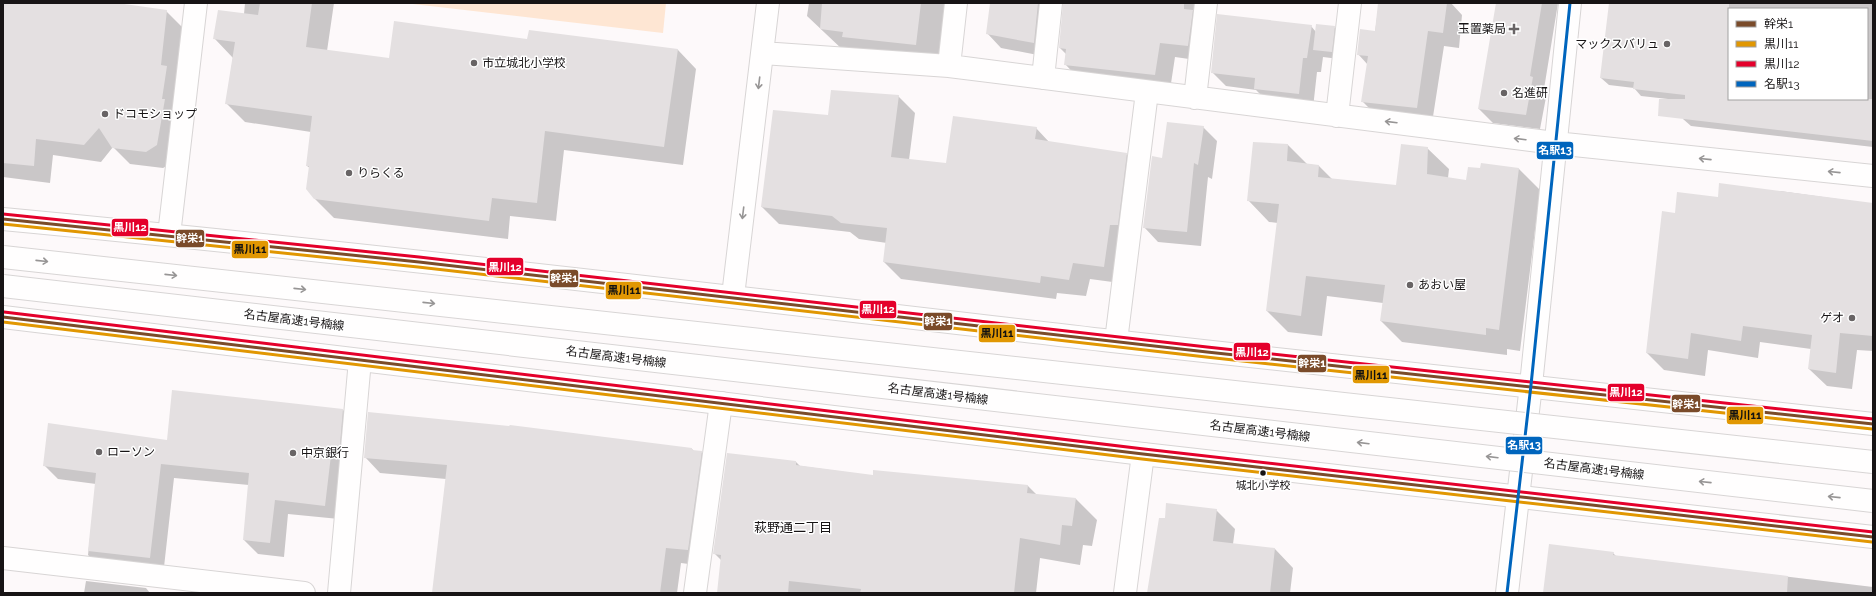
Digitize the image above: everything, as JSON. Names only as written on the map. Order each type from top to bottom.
[{"type":"main road","points":[[169,235],[196,3]]},
{"type":"main road","points":[[733,296],[768,3]]},
{"type":"main road","points":[[949,66],[956,3]]},
{"type":"main road","points":[[1043,78],[1051,3]]},
{"type":"main road","points":[[1195,98],[1206,3]]},
{"type":"main road","points":[[1337,116],[1350,3]]},
{"type":"main road","points":[[1507,593],[1531,385],[1570,3]]},
{"type":"main road","points":[[762,52],[949,66],[1555,143],[1873,176]]},
{"type":"main road","points":[[1116,341],[1147,92]]},
{"type":"main road","points":[[3,219],[169,235],[733,296],[1116,341],[1531,385],[1873,424]]},
{"type":"main road","points":[[3,257],[1873,462]]},
{"type":"main road","name":"名古屋高速1号楠線","points":[[3,286],[1873,501]]},
{"type":"main road","points":[[3,317],[1143,454],[1873,537]]},
{"type":"main road","points":[[339,593],[360,360]]},
{"type":"main road","points":[[695,593],[721,403]]},
{"type":"main road","points":[[1125,593],[1143,454]]},
{"type":"main road","points":[[3,558],[161,585],[304,593]]},
{"type":"shaded area","points":[[404,3],[666,3],[663,33]]},
{"type":"building","points":[[3,3],[117,3],[167,10],[161,65],[167,66],[162,99],[165,99],[157,145],[146,152],[112,148],[99,128],[84,145],[36,139],[34,166],[3,163]]},
{"type":"building","points":[[260,3],[312,3],[306,47],[389,58],[394,21],[527,39],[529,30],[678,49],[664,147],[545,131],[537,203],[492,198],[489,221],[314,199],[306,189],[309,166],[306,166],[312,116],[225,104],[235,42],[213,39],[218,10],[258,15]]},
{"type":"building","points":[[822,3],[921,3],[916,45],[842,37],[843,32],[820,29]]},
{"type":"building","points":[[990,3],[1038,3],[1034,43],[986,34]]},
{"type":"building","points":[[1063,3],[1184,3],[1184,9],[1193,10],[1188,46],[1160,43],[1155,75],[1064,65],[1066,49],[1059,48]]},
{"type":"building","points":[[1378,3],[1447,3],[1443,33],[1428,31],[1417,108],[1361,102],[1368,56],[1357,55],[1360,29],[1375,31]]},
{"type":"building","name":"名進研","points":[[1496,3],[1542,3],[1530,76],[1533,77],[1526,115],[1478,109]]},
{"type":"building","name":"マックスバリュ","points":[[1609,3],[1729,3],[1728,100],[1873,99],[1873,141],[1658,116],[1659,99],[1685,99],[1685,95],[1633,89],[1634,82],[1600,78]]},
{"type":"building","points":[[1217,14],[1312,25],[1307,58],[1303,58],[1299,94],[1254,89],[1255,78],[1211,73]]},
{"type":"building","points":[[1316,24],[1335,26],[1332,52],[1313,50]]},
{"type":"building","points":[[831,90],[899,95],[891,157],[946,163],[953,116],[1037,127],[1035,139],[1127,153],[1118,225],[1110,225],[1104,267],[1073,263],[1069,280],[1041,276],[1040,283],[883,262],[887,228],[841,223],[832,216],[761,207],[773,110],[828,115]]},
{"type":"building","points":[[1167,122],[1204,126],[1198,165],[1194,163],[1187,232],[1143,228],[1152,156],[1162,158]]},
{"type":"building","points":[[1253,142],[1288,144],[1287,161],[1319,165],[1318,177],[1396,185],[1401,144],[1428,147],[1427,174],[1466,180],[1468,167],[1480,168],[1481,163],[1519,168],[1499,330],[1486,328],[1486,335],[1380,321],[1385,285],[1306,276],[1301,316],[1266,311],[1279,204],[1247,201]]},
{"type":"building","points":[[1719,183],[1873,203],[1873,336],[1840,333],[1836,373],[1808,369],[1812,335],[1743,326],[1741,341],[1691,333],[1688,359],[1646,353],[1662,211],[1675,213],[1677,192],[1718,197]]},
{"type":"building","points":[[172,390],[343,409],[339,456],[331,455],[325,506],[275,500],[270,543],[243,540],[249,473],[161,464],[150,558],[88,551],[96,473],[43,466],[48,423],[167,440]]},
{"type":"building","points":[[368,412],[510,425],[692,448],[692,450],[702,451],[688,550],[666,548],[660,593],[432,593],[447,465],[364,458]]},
{"type":"building","points":[[727,453],[796,461],[796,465],[873,475],[873,470],[1028,485],[1027,493],[1076,498],[1072,526],[1062,525],[1060,545],[1020,538],[1014,593],[860,593],[861,589],[789,581],[788,593],[717,593],[721,555],[713,554]]},
{"type":"building","points":[[1166,503],[1217,509],[1213,541],[1275,548],[1270,593],[1147,593],[1159,518],[1165,518]]},
{"type":"building","points":[[1549,544],[1614,552],[1613,555],[1788,576],[1787,593],[1543,593]]},
{"type":"transit line","name":"名駅13","points":[[1507,593],[1531,385],[1570,3]]},
{"type":"transit line","name":"黒川12","points":[[3,214],[419,257],[1207,347],[1873,419]]},
{"type":"transit line","name":"幹栄1","points":[[3,219],[419,262],[1207,352],[1873,424]]},
{"type":"transit line","name":"黒川11","points":[[3,224],[418,267],[1206,357],[1872,429]]},
{"type":"transit line","name":"黒川12","points":[[4,312],[1144,449],[1873,532]]},
{"type":"transit line","name":"幹栄1","points":[[3,317],[1143,454],[1873,537]]},
{"type":"transit line","name":"黒川11","points":[[3,322],[1142,459],[1872,542]]},
{"type":"place","name":"玉置薬局","points":[[1514,29]]},
{"type":"place","name":"マックスバリュ","points":[[1667,44]]},
{"type":"place","name":"市立城北小学校","points":[[474,63]]},
{"type":"place","name":"名進研","points":[[1504,93]]},
{"type":"place","name":"ドコモショップ","points":[[105,114]]},
{"type":"place","name":"りらくる","points":[[349,173]]},
{"type":"place","name":"あおい屋","points":[[1410,285]]},
{"type":"place","name":"ゲオ","points":[[1852,318]]},
{"type":"place","name":"ローソン","points":[[99,452]]},
{"type":"place","name":"中京銀行","points":[[293,453]]},
{"type":"place","name":"城北小学校","points":[[1263,473]]},
{"type":"district","name":"萩野通二丁目","points":[[793,527]]}]
